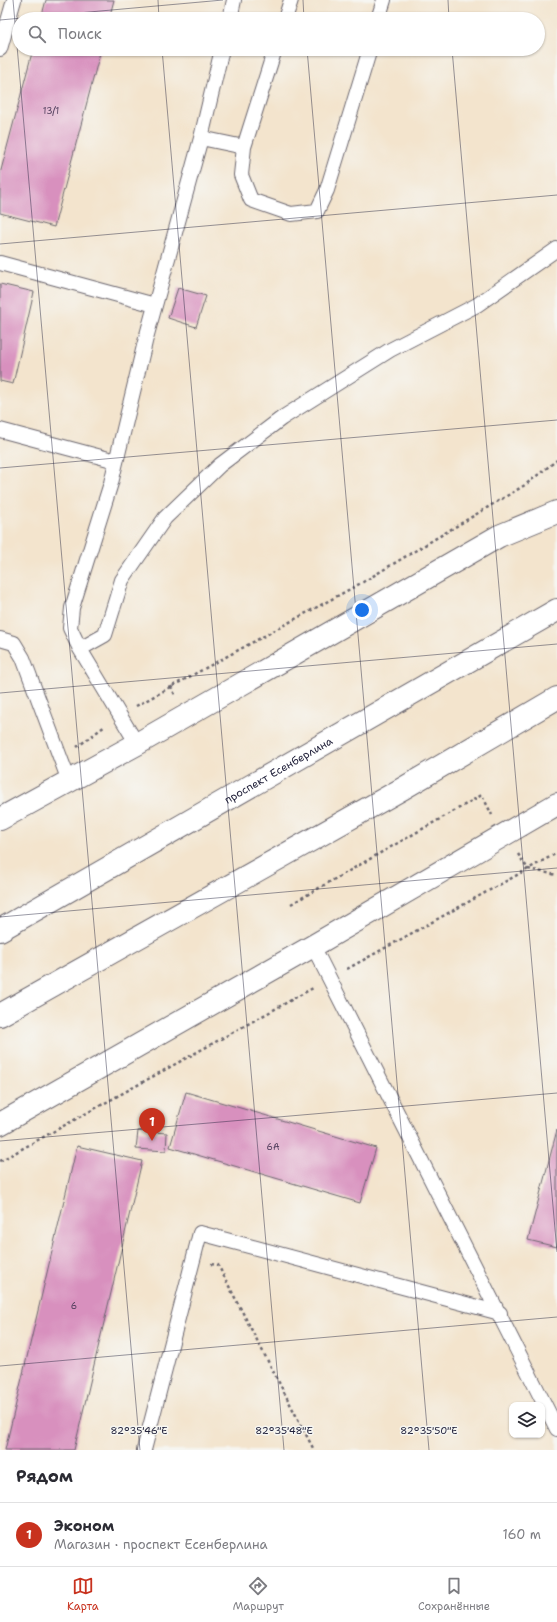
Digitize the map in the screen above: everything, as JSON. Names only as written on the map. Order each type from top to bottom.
[{"type":"street","points":[[0,819],[137,744],[499,536],[557,512]]},
{"type":"street","name":"проспект Есенберлина","points":[[0,930],[557,610]]},
{"type":"street","points":[[0,1014],[402,789],[557,698]]},
{"type":"street","points":[[0,1124],[313,946],[557,804]]},
{"type":"lane","points":[[0,49],[14,0]]},
{"type":"lane","points":[[231,12],[234,0]]},
{"type":"lane","points":[[287,12],[291,0]]},
{"type":"lane","points":[[380,12],[384,0]]},
{"type":"lane","points":[[137,744],[80,649],[70,628],[72,608],[116,461],[155,305],[201,138],[220,56]]},
{"type":"lane","points":[[273,56],[244,147],[241,175],[251,200],[291,214],[317,211],[327,190],[368,56]]},
{"type":"lane","points":[[201,138],[244,147]]},
{"type":"lane","points":[[80,649],[105,635],[122,580],[165,518],[220,465],[282,418],[390,350],[477,305],[557,249]]},
{"type":"lane","points":[[0,263],[155,305]]},
{"type":"lane","points":[[0,430],[116,461]]},
{"type":"lane","points":[[0,639],[14,643],[23,658],[69,781]]},
{"type":"lane","points":[[313,946],[500,1313],[557,1429]]},
{"type":"lane","points":[[144,1450],[200,1233],[500,1313]]},
{"type":"path","points":[[60,759],[120,715],[363,582],[525,485],[557,460]]},
{"type":"path","points":[[290,904],[482,795],[503,835]]},
{"type":"path","points":[[0,1161],[557,853]]},
{"type":"path","points":[[528,869],[557,875]]},
{"type":"path","points":[[192,1262],[218,1265],[314,1450]]},
{"type":"building","points":[[46,0],[114,0],[111,12],[43,12]]},
{"type":"building","points":[[31,56],[99,56],[54,227],[0,213],[0,174]]},
{"type":"building","points":[[0,284],[34,292],[13,384],[0,381]]},
{"type":"building","points":[[178,288],[206,296],[196,327],[168,318]]},
{"type":"building","points":[[186,1092],[376,1148],[360,1203],[170,1147]]},
{"type":"building","points":[[557,1130],[557,1247],[528,1240]]},
{"type":"building","points":[[138,1131],[167,1133],[166,1151],[136,1149]]},
{"type":"building","points":[[77,1146],[142,1161],[74,1450],[5,1450]]},
{"type":"place","name":"Эконом","points":[[152,1141]]}]
